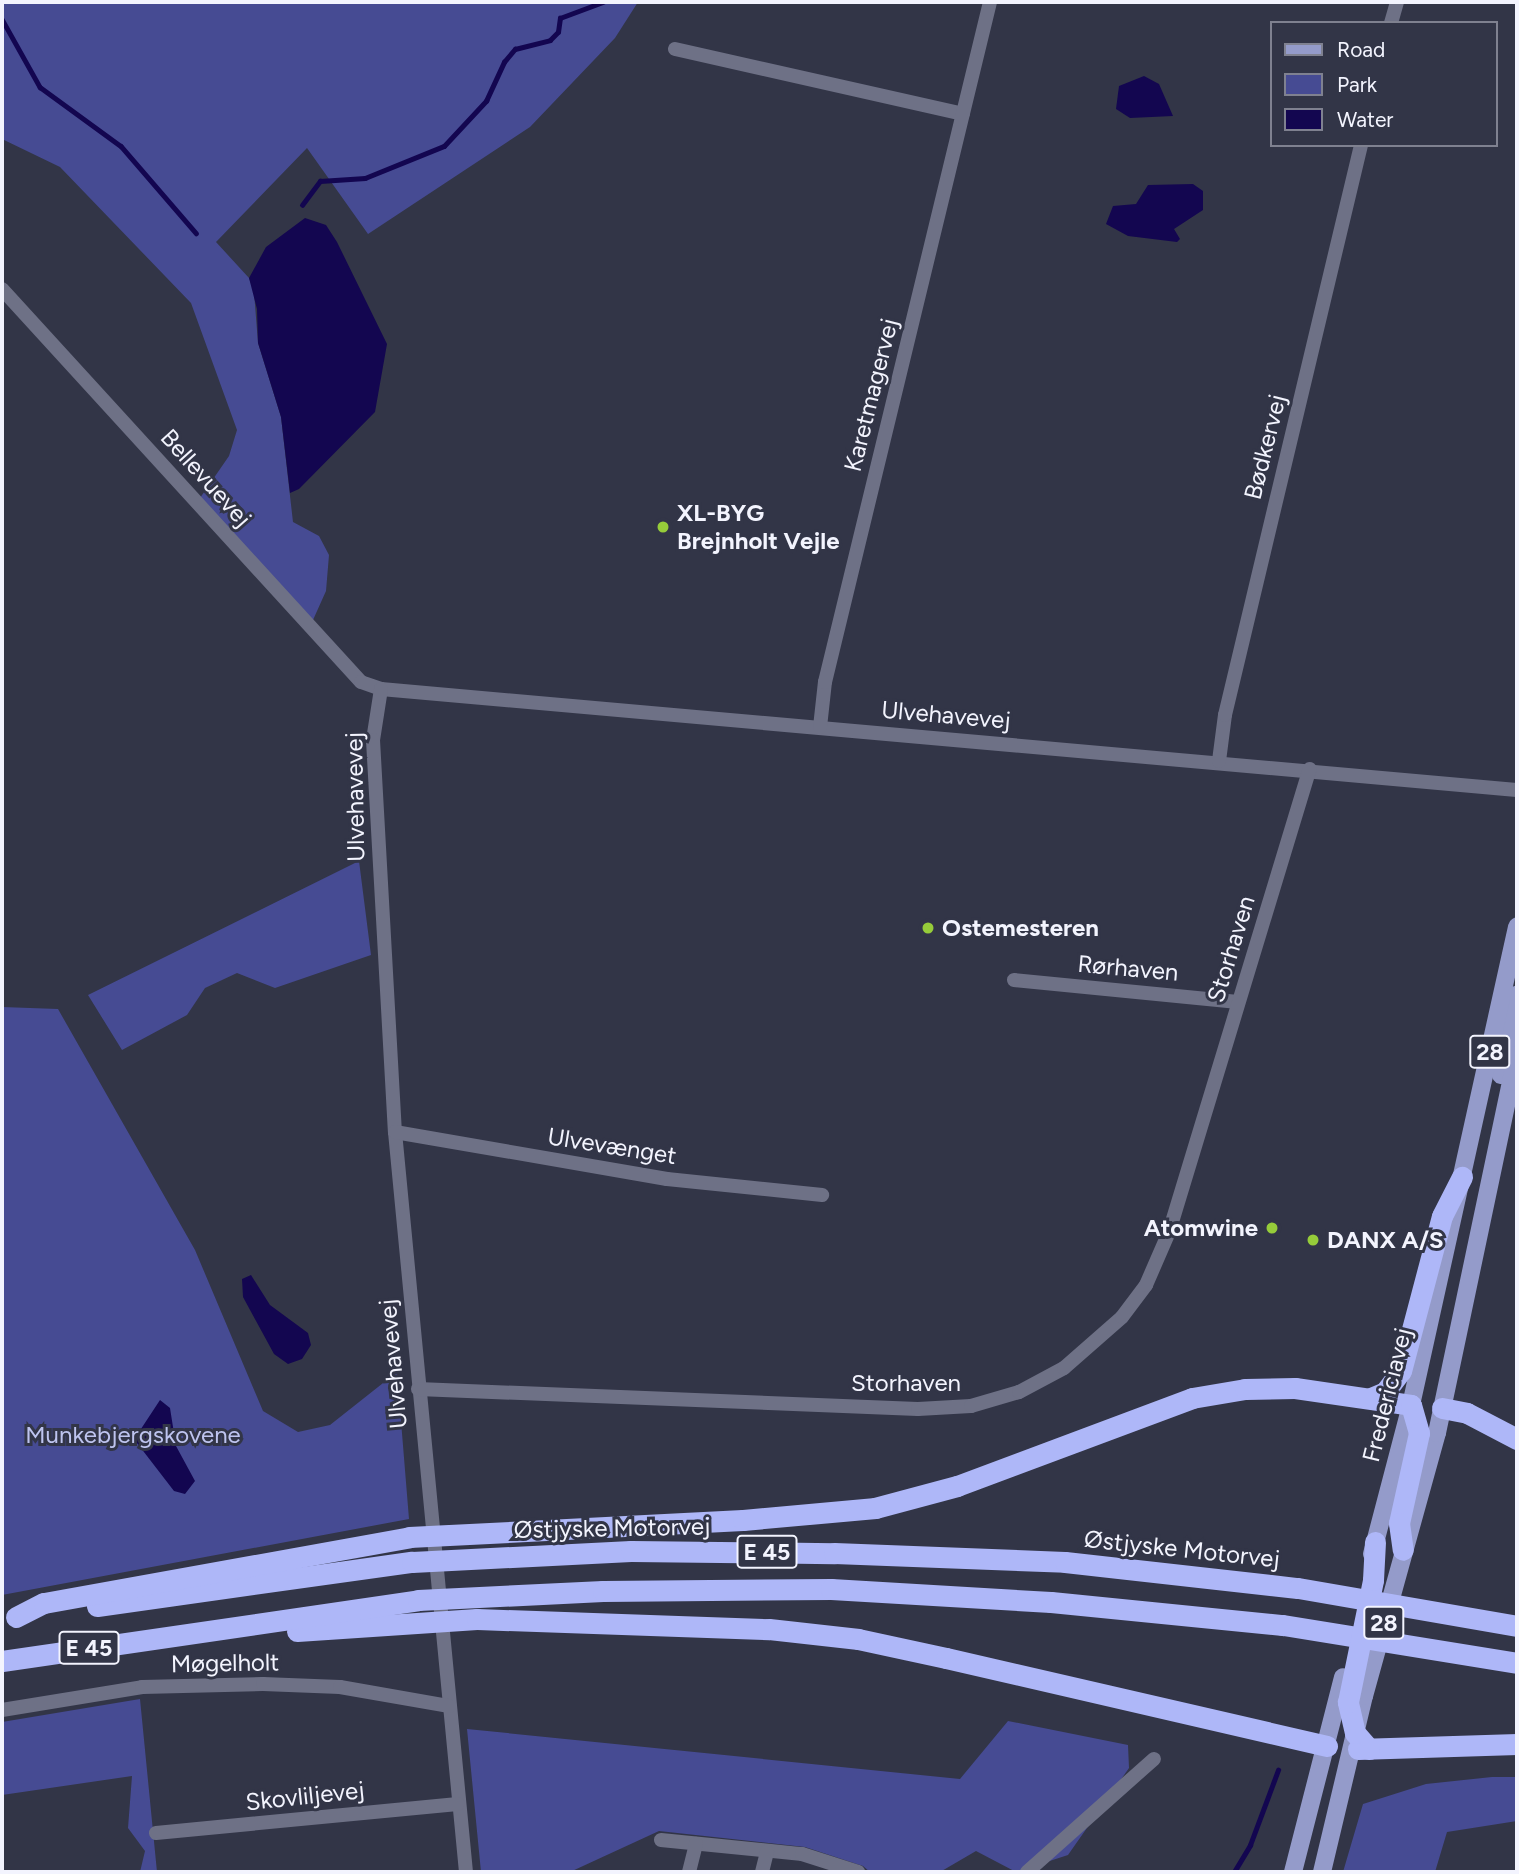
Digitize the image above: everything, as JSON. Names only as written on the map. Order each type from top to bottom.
[{"type":"highway","points":[[1371,1398],[1385,1392],[1401,1371],[1442,1216],[1462,1177]]},
{"type":"highway","points":[[9,1619],[44,1603],[409,1537],[743,1520],[876,1508],[957,1486],[1192,1398],[1245,1389],[1295,1388],[1411,1405],[1419,1433],[1399,1523],[1403,1550]]},
{"type":"highway","points":[[1442,1408],[1467,1413],[1517,1438]]},
{"type":"highway","points":[[1375,1542],[1373,1580],[1348,1702],[1359,1744],[1517,1744]]},
{"type":"highway","name":"Østjyske Motorvej","points":[[9,1619],[412,1562],[645,1551],[1065,1562],[1297,1587],[1517,1626]]},
{"type":"highway","name":"E 45","points":[[2,1661],[418,1600],[603,1591],[831,1589],[1051,1602],[1283,1625],[1517,1663]]},
{"type":"highway","points":[[176,1635],[263,1634],[477,1619],[769,1629],[858,1639],[1327,1746]]},
{"type":"main road","name":"Fredericiavej","points":[[1375,1542],[1411,1405],[1517,927]]},
{"type":"main road","points":[[1488,1192],[1487,1141],[1517,995]]},
{"type":"main road","name":"28","points":[[1293,1872],[1327,1746],[1351,1692],[1403,1550],[1442,1408],[1517,1055]]},
{"type":"main road","points":[[1411,1405],[1442,1408]]},
{"type":"main road","points":[[1322,1872],[1359,1744],[1327,1746]]},
{"type":"street","name":"Karetmagervej","points":[[820,727],[825,682],[990,2]]},
{"type":"street","points":[[1392,21],[1397,2]]},
{"type":"street","points":[[675,49],[963,114]]},
{"type":"street","name":"Bødkervej","points":[[1219,761],[1225,715],[1362,147]]},
{"type":"street","name":"Bellevuevej","points":[[2,289],[361,682],[381,689]]},
{"type":"street","name":"Ulvehavevej","points":[[466,1872],[443,1660],[395,1132],[373,740],[381,689],[1310,769],[1517,790]]},
{"type":"street","name":"Storhaven","points":[[418,1389],[918,1409],[971,1406],[1019,1392],[1094,1345],[1146,1285],[1169,1232],[1310,769]]},
{"type":"street","name":"Rørhaven","points":[[1014,980],[1238,1002]]},
{"type":"street","name":"Ulvevænget","points":[[395,1132],[667,1179],[822,1195]]},
{"type":"street","name":"Møgelholt","points":[[2,1710],[142,1687],[263,1684],[340,1686],[449,1706]]},
{"type":"street","points":[[1027,1872],[1154,1759]]},
{"type":"street","name":"Skovliljevej","points":[[156,1833],[458,1804]]},
{"type":"street","points":[[661,1840],[767,1852],[858,1872]]},
{"type":"street","points":[[689,1872],[696,1844]]},
{"type":"street","points":[[762,1872],[767,1852]]},
{"type":"green space","points":[[2,2],[638,2],[615,38],[530,127],[368,234],[307,148],[216,242],[249,278],[254,292],[258,343],[281,417],[293,522],[319,536],[329,555],[326,591],[313,620],[200,498],[229,456],[237,430],[191,303],[60,167],[2,139]]},
{"type":"green space","points":[[359,861],[371,955],[275,988],[237,973],[205,988],[187,1015],[122,1050],[88,995]]},
{"type":"green space","name":"Munkebjergskovene","points":[[2,1007],[58,1009],[195,1250],[263,1411],[298,1432],[330,1425],[397,1372],[409,1519],[2,1595]]},
{"type":"green space","points":[[140,1699],[157,1872],[140,1872],[145,1851],[128,1828],[132,1776],[2,1795],[2,1722]]},
{"type":"green space","points":[[1008,1721],[1128,1745],[1129,1768],[1068,1855],[1016,1872],[976,1851],[940,1872],[870,1872],[863,1866],[805,1847],[659,1831],[570,1872],[481,1872],[467,1729],[960,1779]]},
{"type":"green space","points":[[1517,1777],[1517,1821],[1447,1832],[1435,1872],[1343,1872],[1363,1804],[1426,1784]]},
{"type":"water","points":[[1144,76],[1159,84],[1173,116],[1130,118],[1116,109],[1119,86]]},
{"type":"water","points":[[1193,184],[1203,191],[1203,210],[1174,229],[1180,239],[1177,242],[1128,236],[1106,224],[1113,206],[1136,204],[1148,185]]},
{"type":"water","points":[[305,218],[326,225],[387,344],[375,412],[299,489],[290,493],[281,417],[258,343],[257,309],[249,278],[266,247]]},
{"type":"water","points":[[251,1275],[270,1305],[308,1333],[311,1345],[302,1359],[288,1364],[274,1354],[243,1297],[242,1279]]},
{"type":"water","points":[[160,1400],[170,1408],[176,1446],[195,1481],[185,1494],[174,1491],[137,1443],[137,1435]]},
{"type":"waterway","points":[[302,205],[320,181],[365,178],[444,146],[486,101],[504,62],[515,49],[550,40],[558,32],[560,18],[603,2]]},
{"type":"waterway","points":[[2,19],[40,87],[121,146],[196,233]]},
{"type":"waterway","points":[[1234,1872],[1250,1845],[1278,1770]]},
{"type":"place","name":"XL-BYG Brejnholt Vejle","points":[[663,527]]},
{"type":"place","name":"Ostemesteren","points":[[928,928]]},
{"type":"place","name":"Atomwine","points":[[1272,1228]]},
{"type":"place","name":"DANX A/S","points":[[1313,1240]]}]
